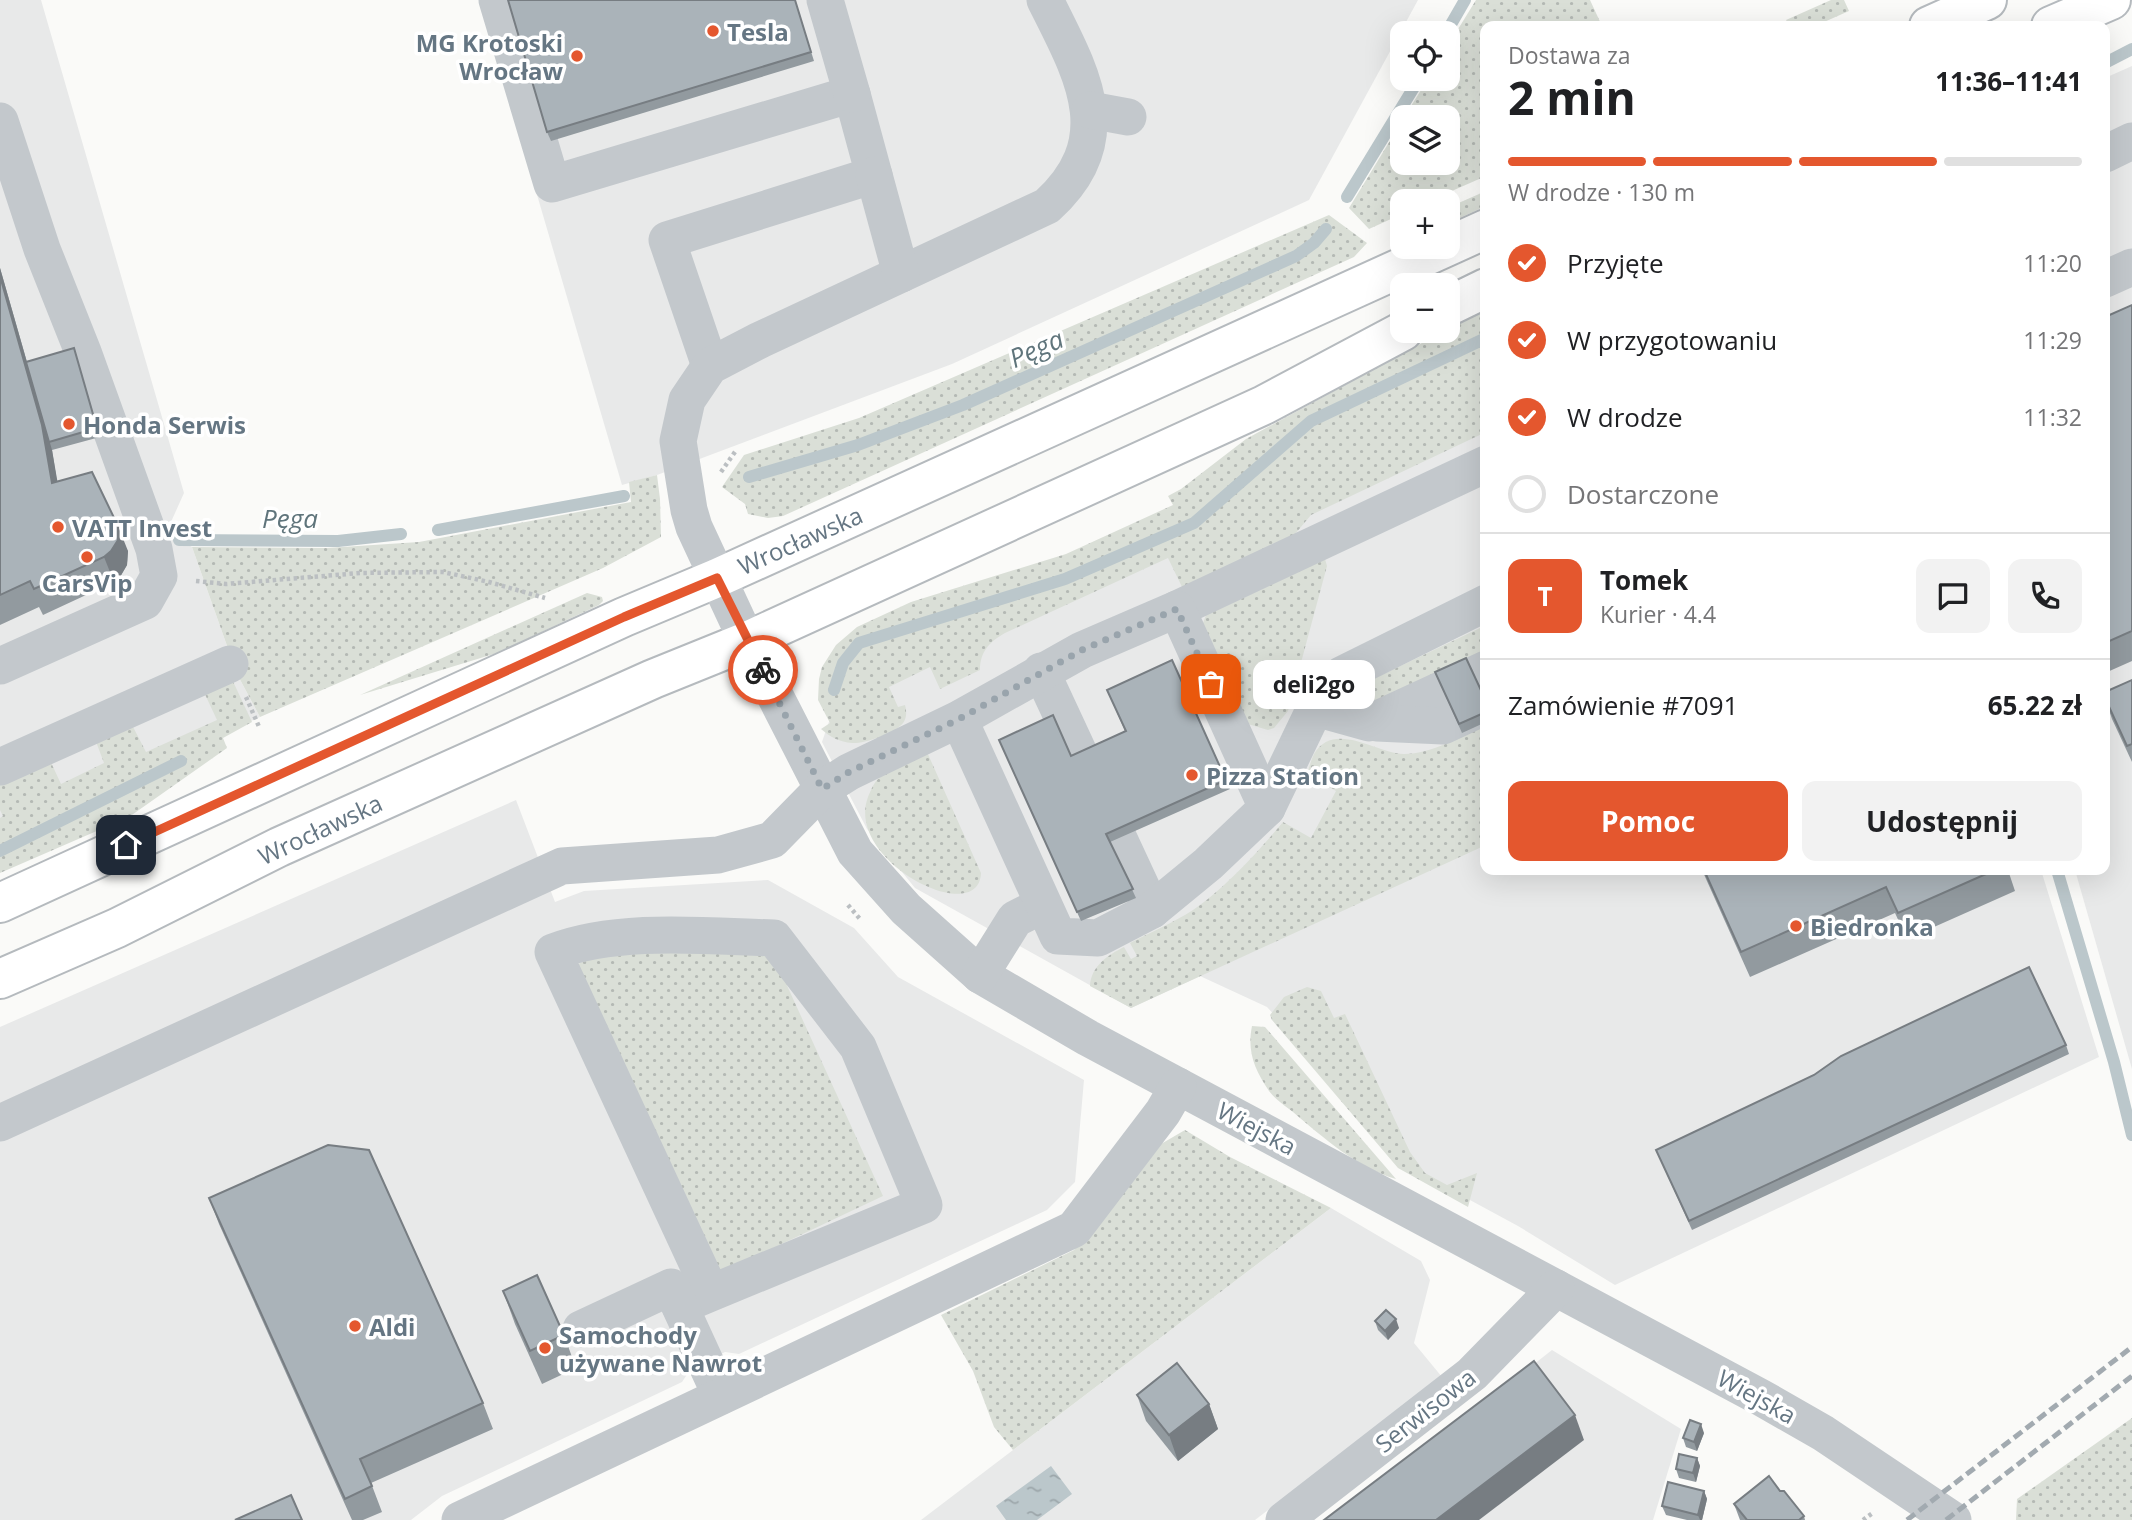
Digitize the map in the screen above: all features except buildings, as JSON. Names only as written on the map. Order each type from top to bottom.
[{"type":"main road","points":[[1940,21],[1987,0]]},
{"type":"main road","points":[[2062,21],[2111,0]]},
{"type":"main road","name":"Wrocławska","points":[[0,903],[563,645],[717,578],[1480,232]]},
{"type":"main road","points":[[1460,301],[1480,291]]},
{"type":"main road","name":"Wrocławska","points":[[0,979],[117,928],[279,847],[653,679],[747,641],[1265,405],[1390,338]]},
{"type":"street","points":[[497,0],[552,184],[852,94]]},
{"type":"street","points":[[825,0],[901,274]]},
{"type":"street","points":[[874,175],[667,240],[710,366],[760,340],[1048,206],[1063,191],[1081,166],[1089,136],[1090,110],[1068,46],[1045,0]]},
{"type":"street","points":[[1090,110],[1128,117]]},
{"type":"street","points":[[0,121],[42,248],[83,352],[154,549],[159,576],[145,601],[0,666]]},
{"type":"street","points":[[2110,152],[2132,141]]},
{"type":"street","points":[[2110,277],[2132,267]]},
{"type":"street","name":"Wiejska","points":[[710,366],[687,400],[678,441],[689,510],[747,641],[855,852],[906,909],[980,975],[1178,1086],[1823,1433],[1953,1520]]},
{"type":"street","points":[[0,1123],[562,866],[718,855],[772,840],[822,789],[849,772],[959,719],[1082,650],[1177,609],[1480,467]]},
{"type":"street","points":[[959,719],[1058,936],[1098,938],[1152,910],[1208,864],[1267,808],[1315,708],[1341,675],[1480,606]]},
{"type":"street","points":[[1177,609],[1267,808]]},
{"type":"street","points":[[0,767],[230,664]]},
{"type":"street","points":[[1041,671],[1152,910]]},
{"type":"street","points":[[1369,723],[1480,672]]},
{"type":"street","points":[[1315,708],[1369,723],[1443,726],[1480,709]]},
{"type":"street","points":[[980,975],[1015,919],[1043,905]]},
{"type":"street","points":[[581,1329],[671,1287],[695,1299],[924,1205],[858,1047],[774,938],[646,934],[567,947],[553,952],[695,1299],[721,1396]]},
{"type":"street","points":[[460,1520],[1074,1229],[1163,1112],[1178,1086]]},
{"type":"street","name":"Serwisowa","points":[[1284,1520],[1472,1374],[1556,1288]]},
{"type":"path","points":[[718,475],[737,449]]},
{"type":"path","points":[[159,576],[226,584],[360,573],[443,572],[545,598]]},
{"type":"path","points":[[250,705],[260,729]]},
{"type":"shaded area","points":[[0,0],[41,0],[184,493],[166,533],[192,547],[237,674],[260,717],[0,838]]},
{"type":"shaded area","points":[[480,0],[1418,0],[1407,21],[1390,21],[1390,51],[1309,200],[952,364],[657,475],[622,485]]},
{"type":"shaded area","points":[[1476,0],[1590,0],[1600,21],[1480,21],[1480,179],[1456,189],[1390,189],[1390,219],[1369,229],[1349,208],[1390,141],[1390,175],[1460,175],[1460,105],[1412,105],[1420,91],[1460,91],[1460,26]]},
{"type":"shaded area","points":[[1831,0],[1844,0],[1849,11],[1826,21],[1786,20]]},
{"type":"shaded area","points":[[2132,66],[2132,1069],[2076,875],[2110,875],[2110,76]]},
{"type":"shaded area","points":[[1480,194],[1480,209],[1460,218],[1460,202]]},
{"type":"shaded area","points":[[1329,215],[1367,243],[1354,257],[783,516],[768,518],[748,514],[745,504],[722,487],[744,455],[859,418]]},
{"type":"shaded area","points":[[1480,311],[1480,435],[1311,515],[1290,540],[1183,589],[1168,558],[1005,633],[987,648],[980,670],[940,689],[930,667],[889,687],[898,707],[905,705],[906,716],[900,726],[884,735],[852,743],[835,739],[821,729],[830,723],[818,700],[822,667],[836,645],[857,627],[911,602],[1066,554],[1173,505],[1168,496],[1246,439],[1422,343],[1460,343],[1460,322]]},
{"type":"shaded area","points":[[1480,360],[1480,875],[2043,875],[2099,1057],[1615,1285],[1518,1226],[1420,1173],[1267,1007],[1200,976],[1131,1008],[915,888],[867,829],[822,742],[850,660]]},
{"type":"shaded area","points":[[657,475],[661,537],[603,568],[260,717],[237,674],[192,547],[327,548],[419,542],[631,502],[629,482]]},
{"type":"shaded area","points":[[1325,559],[1327,566],[1288,711],[1274,728],[1268,730],[1248,724],[1202,626],[1206,615]]},
{"type":"shaded area","points":[[587,593],[602,597],[603,601],[497,653],[360,695]]},
{"type":"shaded area","points":[[1480,628],[1480,658],[1374,701],[1369,696],[1369,685],[1373,679]]},
{"type":"shaded area","points":[[230,675],[252,722],[223,738],[227,748],[129,817],[0,873],[0,818],[3,816],[0,810],[0,781],[48,756],[61,784],[104,763],[95,739],[131,723],[146,752],[217,720],[202,688]]},
{"type":"shaded area","points":[[1480,727],[1480,848],[1131,1008],[1090,986],[1093,973],[1106,958],[1124,947],[1131,959],[1137,956],[1130,943],[1178,919],[1205,901],[1241,869],[1283,822],[1311,838],[1336,791],[1307,775],[1314,754],[1322,744],[1344,739],[1404,754],[1446,744]]},
{"type":"shaded area","points":[[927,752],[981,873],[975,888],[959,894],[938,890],[915,880],[893,864],[875,844],[866,821],[868,797],[877,780],[890,770]]},
{"type":"shaded area","points":[[516,800],[555,902],[584,891],[768,880],[854,928],[898,977],[1084,1080],[1075,1182],[1047,1210],[739,1354],[725,1352],[690,1370],[682,1382],[442,1496],[411,1520],[0,1520],[0,1027]]},
{"type":"shaded area","points":[[754,945],[774,957],[883,1196],[720,1273],[578,964],[602,954]]},
{"type":"shaded area","points":[[1307,987],[1321,991],[1334,1018],[1345,1014],[1410,1152],[1425,1173],[1447,1185],[1477,1173],[1468,1207],[1398,1168],[1272,1020],[1270,1015],[1284,997]]},
{"type":"shaded area","points":[[1252,1026],[1265,1027],[1396,1179],[1368,1168],[1342,1151],[1271,1094],[1253,1060],[1250,1044]]},
{"type":"shaded area","points":[[1185,1130],[1230,1157],[1331,1208],[1013,1450],[994,1427],[973,1371],[941,1315],[1074,1250],[1161,1144]]},
{"type":"shaded area","points":[[1331,1208],[1421,1261],[1430,1280],[1414,1343],[1442,1377],[1255,1520],[921,1520]]},
{"type":"shaded area","points":[[1552,1350],[1681,1429],[1653,1520],[1336,1520]]},
{"type":"shaded area","points":[[2132,1418],[2132,1520],[2016,1520],[2017,1499]]},
{"type":"water","points":[[1051,1466],[1072,1494],[1037,1520],[1006,1520],[996,1506]]},
{"type":"waterway","name":"Pęga","points":[[1453,21],[1465,0]]},
{"type":"waterway","points":[[2110,60],[2132,49]]},
{"type":"waterway","name":"Pęga","points":[[1347,197],[1412,91]]},
{"type":"waterway","name":"Pęga","points":[[749,477],[858,445],[963,405],[1296,256],[1314,243],[1326,229]]},
{"type":"waterway","points":[[834,690],[843,663],[859,643],[1065,579],[1194,523],[1311,421],[1480,341]]},
{"type":"waterway","name":"Pęga","points":[[438,530],[624,496]]},
{"type":"waterway","name":"Pęga","points":[[179,540],[338,541],[401,534]]},
{"type":"waterway","points":[[0,851],[181,761]]},
{"type":"waterway","points":[[2058,875],[2114,1062],[2132,1135]]},
{"type":"railway","points":[[1907,1520],[2132,1347]]},
{"type":"railway","points":[[1946,1520],[2132,1376]]},
{"type":"way so far","points":[[763,670],[822,789],[849,772],[959,719],[1082,650],[1177,609],[1211,684]]},
{"type":"place","name":"Tesla","points":[[713,31]]},
{"type":"place","name":"MG Krotoski Wrocław","points":[[577,56]]},
{"type":"place","name":"Honda Serwis","points":[[69,424]]},
{"type":"place","name":"VATT Invest","points":[[58,527]]},
{"type":"place","name":"CarsVip","points":[[87,557]]},
{"type":"place","name":"deli2go","points":[[1211,684]]},
{"type":"place","name":"Pizza Station","points":[[1192,775]]},
{"type":"place","name":"Biedronka","points":[[1796,926]]},
{"type":"place","name":"Aldi","points":[[355,1326]]},
{"type":"place","name":"Samochody używane Nawrot","points":[[545,1348]]},
{"type":"route","points":[[126,845],[624,617],[717,578],[763,670]]}]
